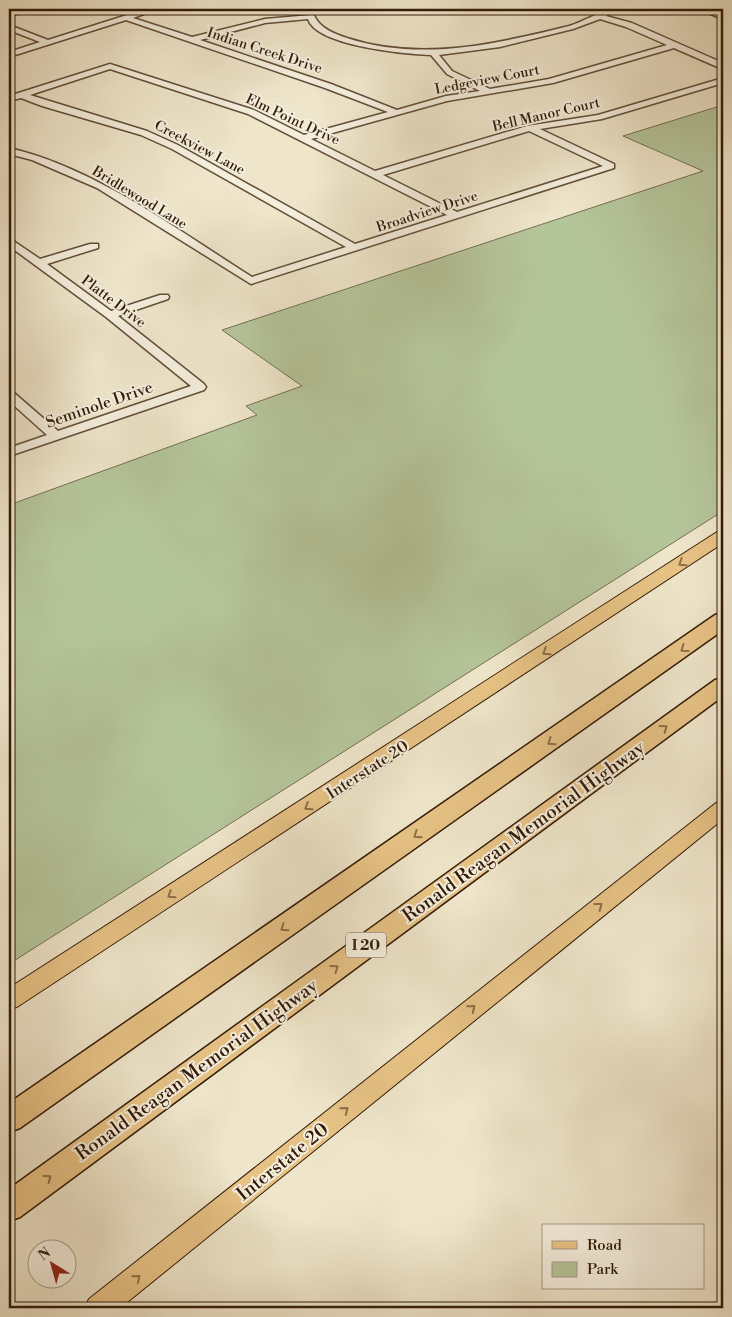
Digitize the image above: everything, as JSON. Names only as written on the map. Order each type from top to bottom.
[{"type":"highway","points":[[9,1119],[723,620]]},
{"type":"highway","name":"Ronald Reagan Memorial Highway","points":[[9,1207],[723,685]]},
{"type":"main road","name":"Interstate 20","points":[[9,1000],[723,536]]},
{"type":"main road","name":"Interstate 20","points":[[99,1308],[723,808]]},
{"type":"street","points":[[9,14],[29,9]]},
{"type":"street","points":[[9,55],[153,9]]},
{"type":"street","points":[[192,40],[253,22],[313,13],[312,22],[322,30],[337,37],[387,50],[450,53],[492,47],[578,25],[600,17],[611,9]]},
{"type":"street","points":[[702,9],[723,17]]},
{"type":"street","name":"Indian Creek Drive","points":[[124,17],[328,86],[396,112]]},
{"type":"street","points":[[600,17],[629,25],[723,66]]},
{"type":"street","points":[[9,27],[49,43]]},
{"type":"street","name":"Ledgeview Court","points":[[303,138],[446,99],[550,81],[675,44]]},
{"type":"street","points":[[434,53],[438,64],[446,71],[488,91]]},
{"type":"street","name":"Elm Point Drive","points":[[22,94],[110,66],[251,112],[457,216]]},
{"type":"street","name":"Bell Manor Court","points":[[376,174],[530,128],[599,117],[723,80]]},
{"type":"street","points":[[9,99],[22,94]]},
{"type":"street","name":"Creekview Lane","points":[[22,94],[45,104],[144,133],[354,248]]},
{"type":"street","name":"Broadview Drive","points":[[251,280],[611,166],[530,128]]},
{"type":"street","name":"Bridlewood Lane","points":[[9,151],[35,158],[100,186],[251,280]]},
{"type":"street","name":"Platte Drive","points":[[9,240],[110,315],[200,387]]},
{"type":"street","points":[[38,263],[94,246]]},
{"type":"street","points":[[110,315],[164,297]]},
{"type":"street","name":"Seminole Drive","points":[[9,452],[200,387]]},
{"type":"street","points":[[9,395],[56,436]]},
{"type":"green space","points":[[723,105],[723,511],[9,964],[9,505],[257,415],[246,406],[302,386],[222,330],[703,171],[623,136]]}]
